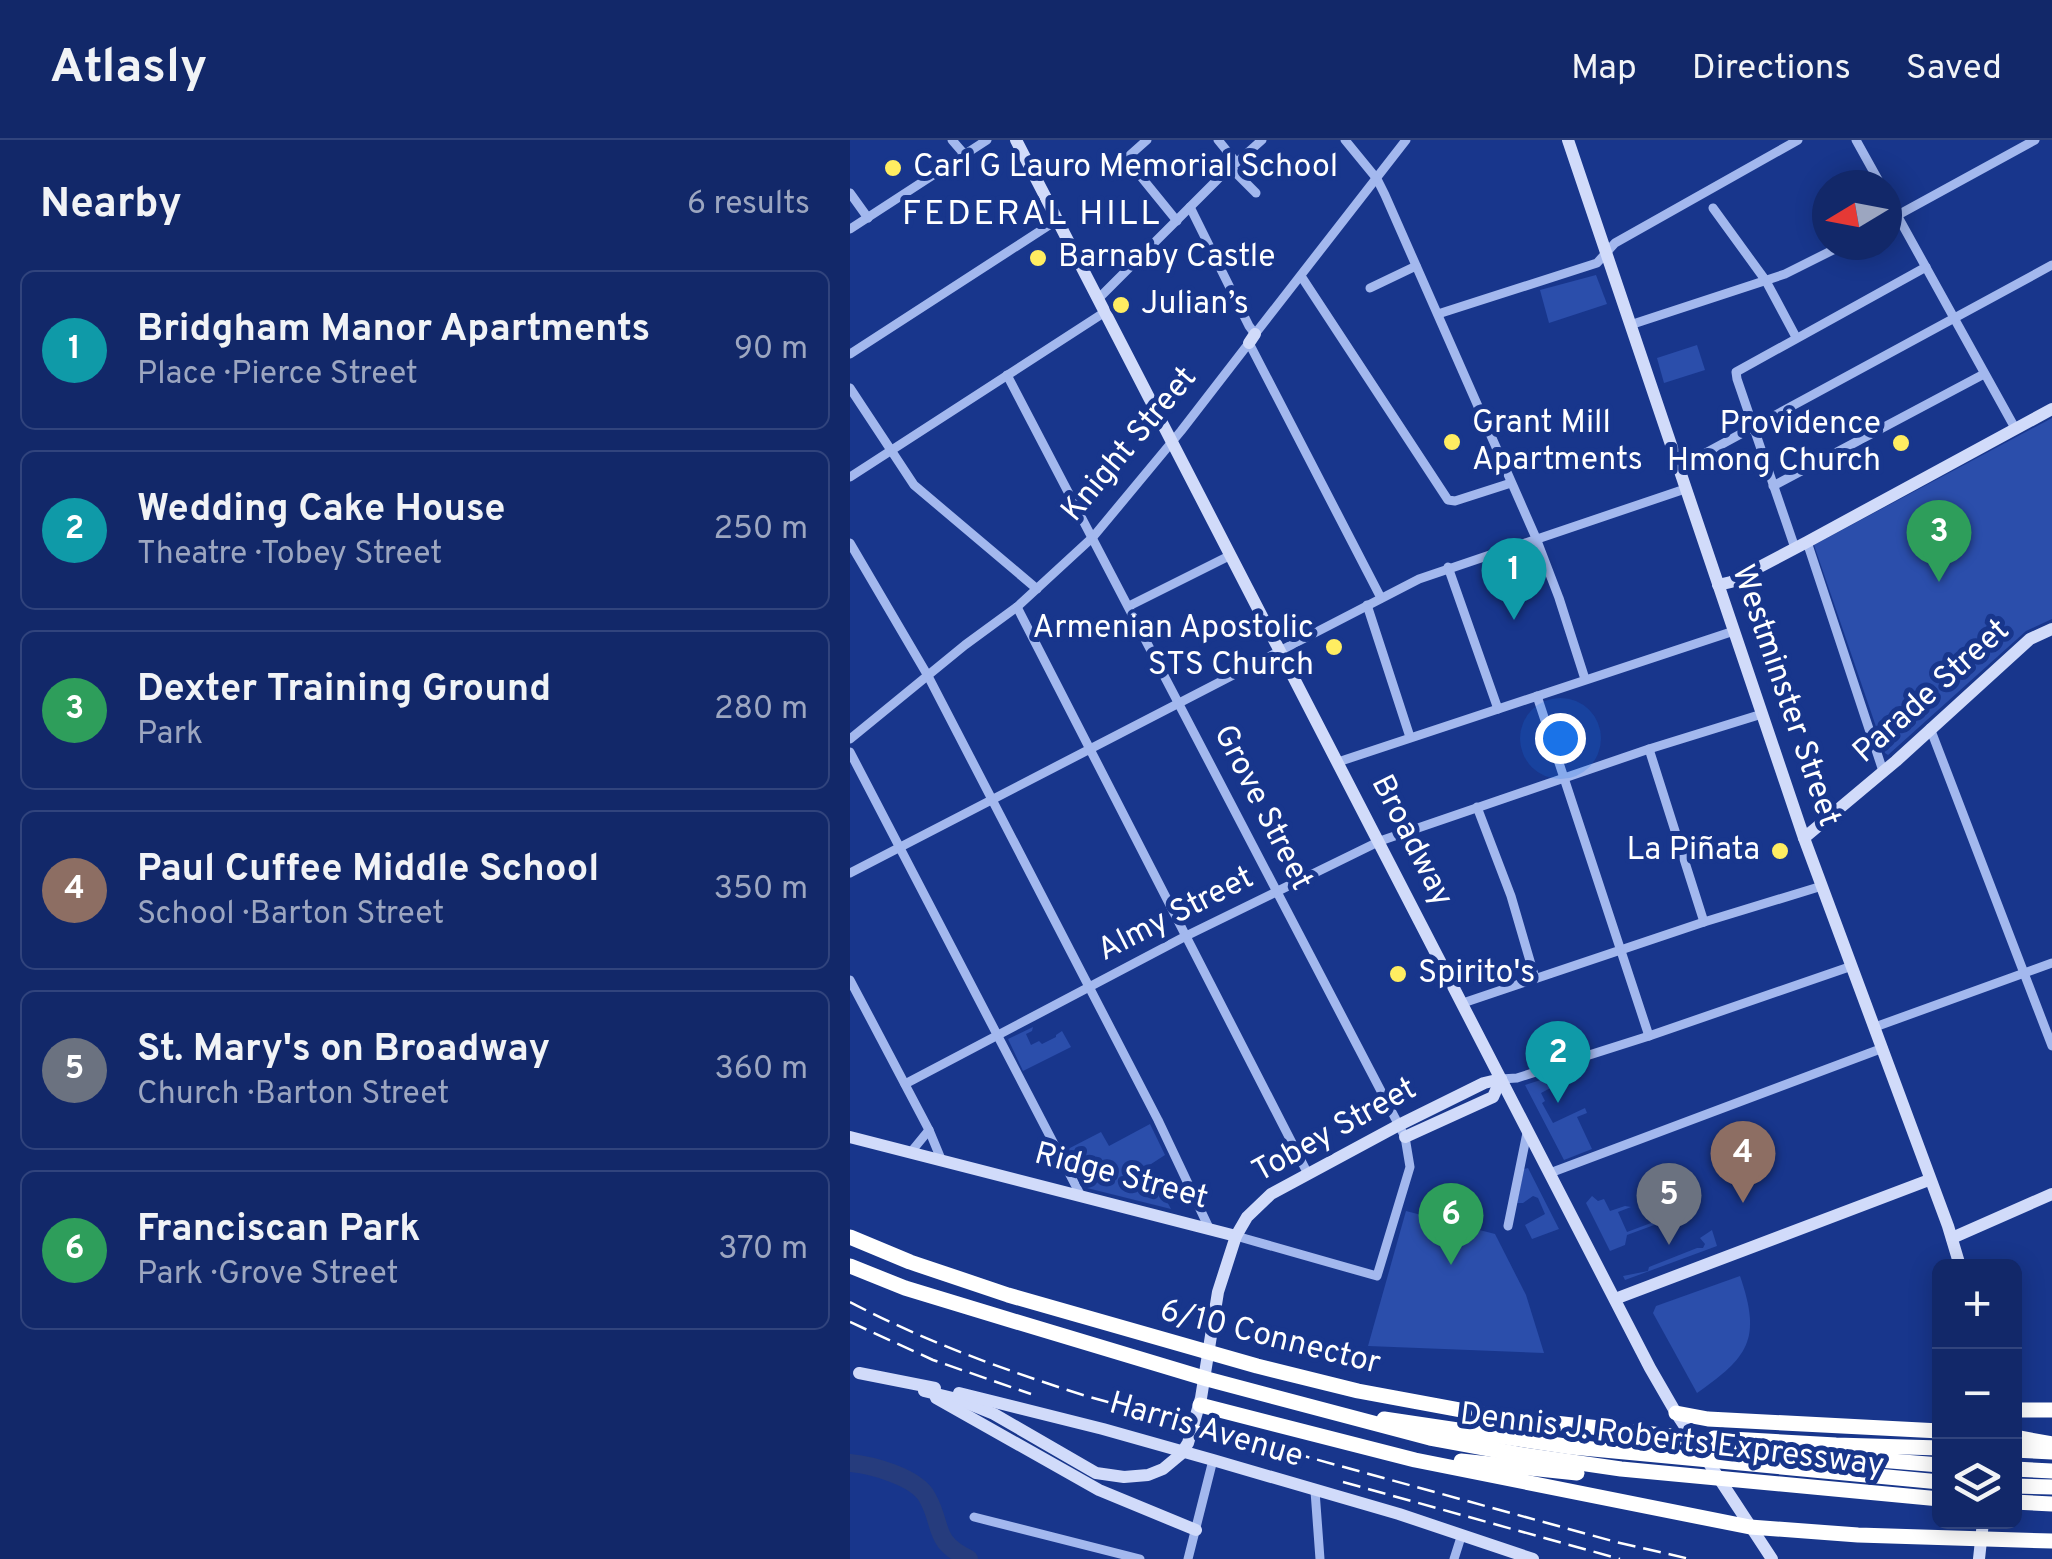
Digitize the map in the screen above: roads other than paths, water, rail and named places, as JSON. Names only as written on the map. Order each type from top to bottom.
[{"type":"highway","name":"6/10 Connector","points":[[850,1237],[975,1285],[1307,1379],[1476,1413],[1561,1425],[1683,1426]]},
{"type":"highway","name":"6/10 Connector","points":[[850,1266],[956,1304],[1341,1413]]},
{"type":"highway","points":[[1200,1405],[1483,1475],[1750,1526],[1858,1534],[1982,1530],[2052,1540]]},
{"type":"highway","points":[[2022,1410],[2052,1410]]},
{"type":"highway","points":[[1341,1413],[1572,1448],[1932,1481]]},
{"type":"highway","name":"Dennis J. Roberts Expressway","points":[[1341,1413],[1395,1430],[1586,1465],[1932,1498]]},
{"type":"highway","points":[[1683,1426],[1708,1419],[1932,1431]]},
{"type":"highway","points":[[1683,1426],[1733,1448],[1932,1464]]},
{"type":"highway","name":"Dennis J. Roberts Expressway","points":[[1683,1426],[1733,1437],[1932,1448]]},
{"type":"highway","points":[[2022,1438],[2052,1444]]},
{"type":"highway","points":[[2022,1450],[2052,1452]]},
{"type":"highway","points":[[1388,1454],[1637,1479],[1692,1477]]},
{"type":"highway","points":[[2022,1469],[2052,1470]]},
{"type":"highway","points":[[2022,1486],[2052,1488]]},
{"type":"highway","points":[[2022,1502],[2052,1504]]},
{"type":"main road","name":"Broadway","points":[[1016,140],[1683,1426],[1772,1559]]},
{"type":"main road","name":"Westminster Street","points":[[1568,140],[1804,838],[1958,1259]]},
{"type":"main road","points":[[1718,585],[1801,546],[2052,409]]},
{"type":"main road","name":"Parade Street","points":[[1804,838],[2030,639],[2052,629]]},
{"type":"main road","name":"Tobey Street","points":[[924,1391],[984,1410],[1096,1472],[1142,1476],[1162,1469],[1188,1444],[1200,1405],[1218,1292],[1246,1217],[1271,1194],[1402,1131],[1484,1082],[1501,1079]]},
{"type":"main road","name":"Ridge Street","points":[[850,1137],[1236,1236]]},
{"type":"main road","points":[[1615,1298],[1930,1180]]},
{"type":"main road","points":[[1952,1238],[2052,1194]]},
{"type":"main road","name":"Harris Avenue","points":[[854,1372],[924,1391],[1100,1490],[1196,1530]]},
{"type":"main road","name":"Harris Avenue","points":[[854,1372],[985,1398],[1214,1460],[1399,1514],[1533,1559]]},
{"type":"main road","points":[[1979,1559],[1982,1530]]},
{"type":"street","points":[[952,140],[965,155]]},
{"type":"street","points":[[850,230],[987,140]]},
{"type":"street","points":[[1147,140],[1130,154],[1129,162],[1178,221]]},
{"type":"street","points":[[1218,140],[1256,194]]},
{"type":"street","points":[[850,478],[1007,375],[1102,305],[1190,207],[1262,140]]},
{"type":"street","points":[[1345,140],[1376,178],[1438,314],[1536,538],[1585,679]]},
{"type":"street","name":"Knight Street","points":[[850,739],[1017,607],[1093,537],[1406,140]]},
{"type":"street","points":[[1438,314],[1598,263],[1615,243],[1798,140]]},
{"type":"street","points":[[1856,140],[1873,170]]},
{"type":"street","points":[[1902,213],[2035,140]]},
{"type":"street","points":[[850,192],[868,218]]},
{"type":"street","points":[[1190,207],[1381,598]]},
{"type":"street","points":[[1713,208],[1766,280],[1796,337]]},
{"type":"street","points":[[850,354],[1058,220]]},
{"type":"street","points":[[1902,225],[2015,428]]},
{"type":"street","points":[[1630,325],[1796,270],[1814,260]]},
{"type":"street","points":[[1370,288],[1416,266]]},
{"type":"street","points":[[1678,468],[2052,266]]},
{"type":"street","points":[[1883,771],[1801,546],[1773,486],[1736,372],[1926,267]]},
{"type":"street","points":[[1300,276],[1448,500],[1511,483]]},
{"type":"street","points":[[1773,486],[1984,374]]},
{"type":"street","name":"Grove Street","points":[[1007,375],[1402,1131],[1410,1167],[1378,1276]]},
{"type":"street","points":[[850,388],[914,485],[1037,589]]},
{"type":"street","points":[[850,873],[1280,649],[1448,567],[1685,488]]},
{"type":"street","points":[[850,543],[928,676],[1158,1120],[1209,1228]]},
{"type":"street","points":[[1129,606],[1231,555]]},
{"type":"street","points":[[1448,567],[1498,708]]},
{"type":"street","points":[[1367,605],[1410,737]]},
{"type":"street","points":[[1017,607],[1308,1174]]},
{"type":"street","points":[[1338,762],[1734,630]]},
{"type":"street","points":[[1538,696],[1649,1036]]},
{"type":"street","name":"Almy Street","points":[[905,1084],[1186,936],[1380,841],[1762,714]]},
{"type":"street","points":[[1930,728],[2052,1046]]},
{"type":"street","points":[[1649,750],[1704,922]]},
{"type":"street","points":[[850,752],[1080,1194]]},
{"type":"street","points":[[1477,807],[1511,896],[1535,978]]},
{"type":"street","points":[[1463,1003],[1822,886]]},
{"type":"street","points":[[1875,1027],[2052,963]]},
{"type":"street","name":"Tobey Street","points":[[1501,1079],[1516,1078],[1649,1036],[1852,966]]},
{"type":"street","points":[[850,980],[941,1159]]},
{"type":"street","points":[[1550,1173],[1883,1048]]},
{"type":"street","points":[[911,1152],[929,1130]]},
{"type":"street","points":[[1508,1226],[1528,1130]]},
{"type":"street","name":"Ridge Street","points":[[1236,1236],[1378,1276]]},
{"type":"street","points":[[1188,1559],[1214,1460]]},
{"type":"street","points":[[1315,1491],[1320,1559]]},
{"type":"street","points":[[974,1517],[1140,1559]]},
{"type":"street","points":[[1454,1559],[1462,1537]]},
{"type":"waterway","points":[[850,1463],[893,1473],[921,1490],[932,1507],[943,1539],[969,1559]]},
{"type":"railway","points":[[850,1302],[966,1354],[1086,1396],[1690,1559]]},
{"type":"railway","points":[[850,1322],[933,1360],[1031,1394]]},
{"type":"railway","points":[[1343,1482],[1620,1559]]},
{"type":"place","name":"Carl G Lauro Memorial School","points":[[893,168]]},
{"type":"place","name":"Barnaby Castle","points":[[1038,258]]},
{"type":"place","name":"Julian’s","points":[[1121,305]]},
{"type":"place","name":"Grant Mill Apartments","points":[[1452,442]]},
{"type":"place","name":"Providence Hmong Church","points":[[1901,443]]},
{"type":"place","name":"Dexter Training Ground","points":[[1939,582]]},
{"type":"place","name":"Bridgham Manor Apartments","points":[[1514,620]]},
{"type":"place","name":"Armenian Apostolic STS Church","points":[[1334,647]]},
{"type":"place","name":"La Piñata","points":[[1780,851]]},
{"type":"place","name":"Spirito's","points":[[1398,974]]},
{"type":"place","name":"Wedding Cake House","points":[[1558,1103]]},
{"type":"place","name":"Paul Cuffee Middle School","points":[[1743,1203]]},
{"type":"place","name":"St. Mary's on Broadway","points":[[1669,1245]]},
{"type":"place","name":"Franciscan Park","points":[[1451,1265]]},
{"type":"district","name":"FEDERAL HILL","points":[[1032,215]]}]
